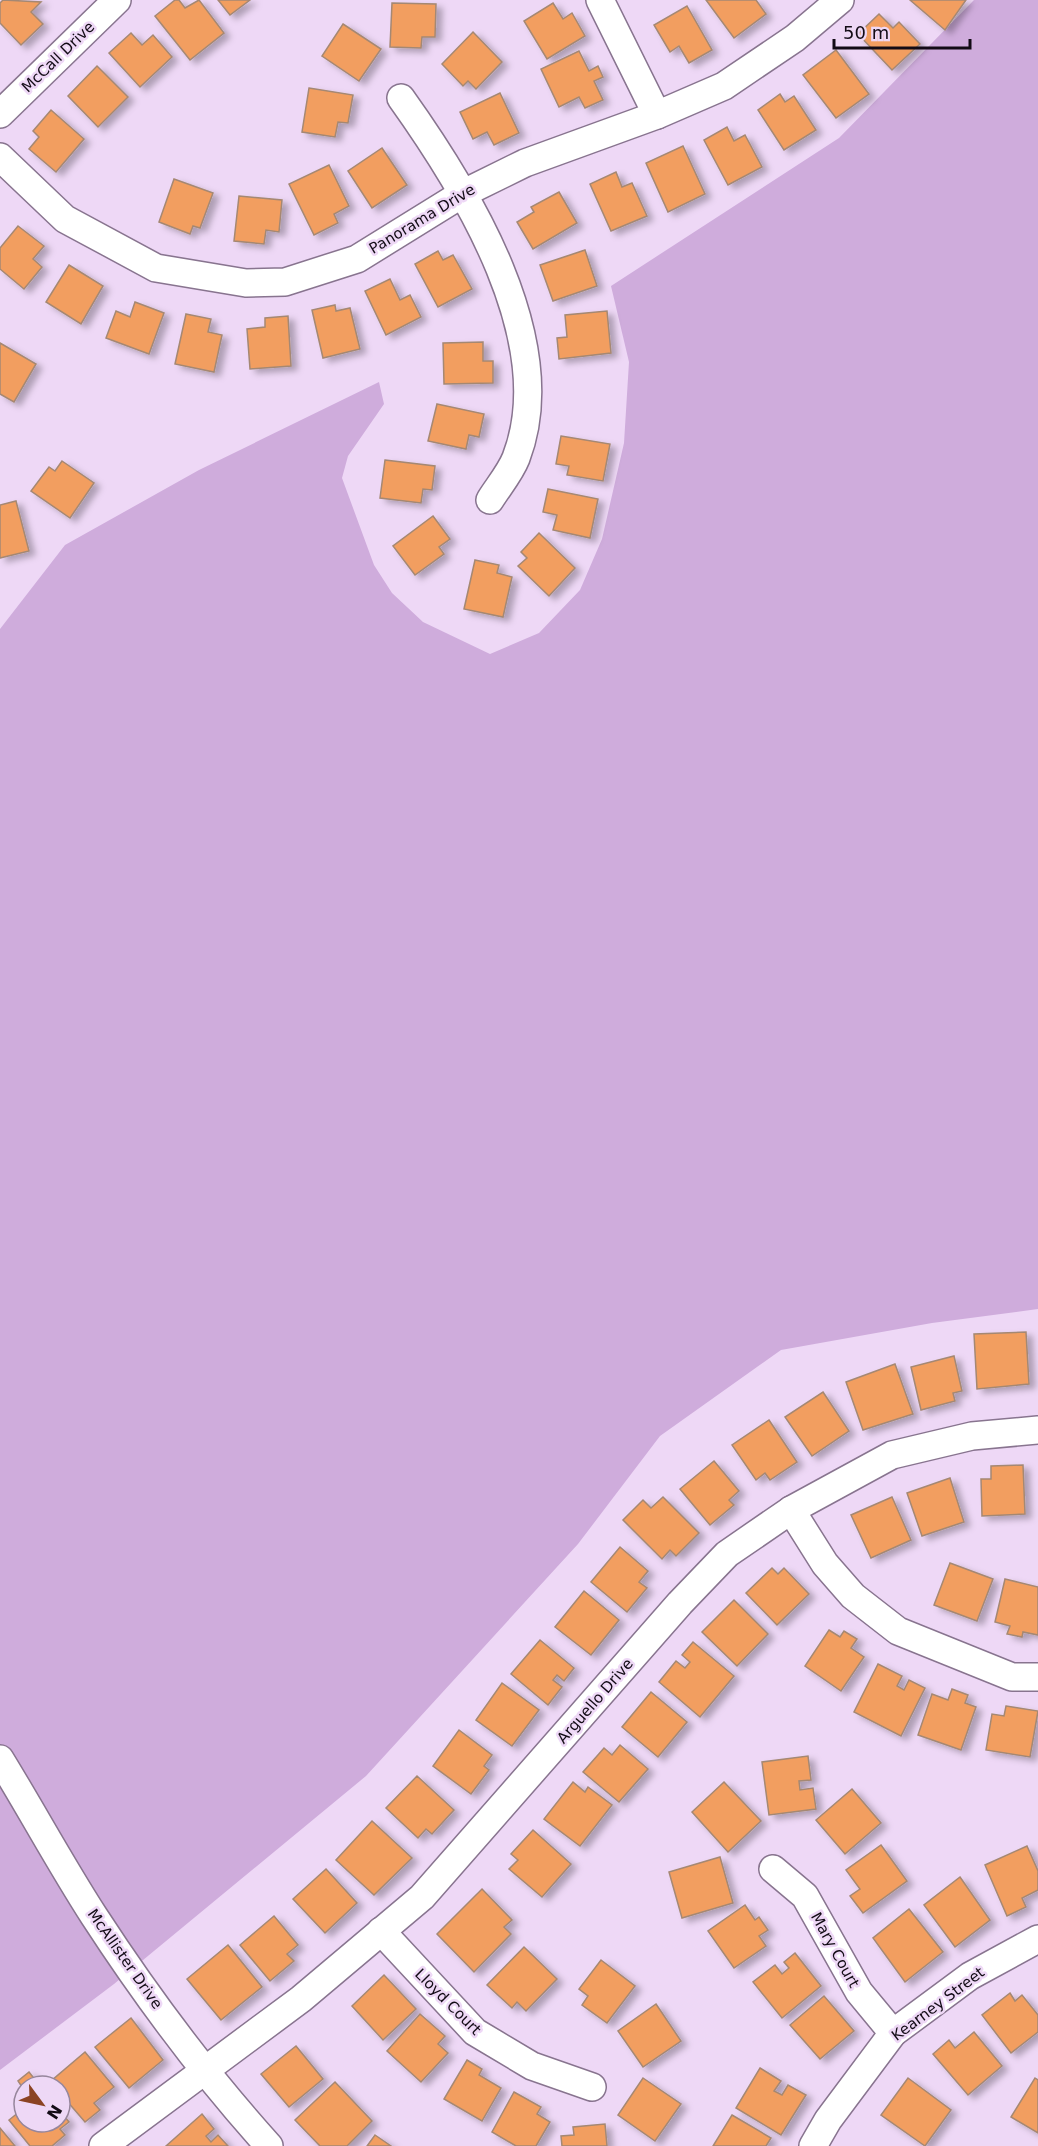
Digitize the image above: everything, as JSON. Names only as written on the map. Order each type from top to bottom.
[{"type":"street","name":"McCall Drive","points":[[0,114],[117,0]]},
{"type":"street","points":[[600,0],[657,115]]},
{"type":"street","name":"Panorama Drive","points":[[0,157],[65,219],[100,240],[156,268],[246,283],[285,282],[357,259],[462,194],[525,163],[657,115],[724,86],[795,38],[840,0]]},
{"type":"street","points":[[401,98],[444,159],[508,285],[524,360],[527,393],[516,458],[490,500]]},
{"type":"street","name":"Arguello Drive","points":[[104,2146],[301,1999],[429,1889],[680,1603],[727,1554],[791,1510],[892,1455],[972,1436],[1038,1430]]},
{"type":"street","points":[[791,1510],[825,1564],[853,1596],[898,1631],[1012,1677],[1038,1677]]},
{"type":"street","name":"McAllister Drive","points":[[0,1759],[94,1917],[229,2102],[269,2146]]},
{"type":"street","name":"Mary Court","points":[[773,1869],[805,1896],[859,1992],[893,2033]]},
{"type":"street","name":"Lloyd Court","points":[[381,1931],[475,2032],[532,2066],[592,2087]]},
{"type":"street","name":"Kearney Street","points":[[813,2146],[828,2120],[893,2033],[970,1976],[1038,1939]]},
{"type":"shaded area","points":[[974,0],[1038,0],[1038,1309],[932,1323],[781,1350],[660,1436],[578,1544],[366,1776],[114,1984],[0,2070],[0,629],[65,545],[199,470],[379,382],[384,404],[348,456],[342,478],[374,565],[392,593],[423,622],[490,654],[539,633],[580,590],[602,539],[624,443],[629,362],[611,286],[839,138]]},
{"type":"building","points":[[3,0],[41,2],[31,12],[43,24],[21,45],[0,23],[0,3]]},
{"type":"building","points":[[175,0],[179,0],[185,8],[199,0],[224,33],[190,60],[155,16]]},
{"type":"building","points":[[218,0],[250,0],[230,15]]},
{"type":"building","points":[[706,0],[756,0],[766,14],[734,38]]},
{"type":"building","points":[[910,0],[966,0],[945,30]]},
{"type":"building","points":[[392,3],[436,4],[435,37],[422,37],[421,48],[390,47]]},
{"type":"building","points":[[553,3],[563,19],[572,13],[585,36],[547,59],[524,21]]},
{"type":"building","points":[[687,6],[712,50],[689,63],[679,46],[670,52],[654,25]]},
{"type":"building","points":[[879,14],[893,28],[899,22],[920,44],[892,70],[858,34]]},
{"type":"building","points":[[343,24],[381,49],[359,81],[322,56]]},
{"type":"building","points":[[473,32],[502,62],[476,89],[468,81],[463,86],[442,64]]},
{"type":"building","points":[[131,33],[142,45],[153,35],[172,57],[140,87],[109,53]]},
{"type":"building","points":[[836,50],[869,94],[836,118],[803,75]]},
{"type":"building","points":[[579,51],[589,71],[598,66],[603,77],[594,81],[603,100],[585,108],[579,97],[559,107],[541,69]]},
{"type":"building","points":[[97,66],[128,97],[98,127],[68,96]]},
{"type":"building","points":[[309,88],[353,95],[348,123],[338,122],[335,137],[302,132]]},
{"type":"building","points":[[500,93],[519,133],[494,145],[487,132],[473,139],[460,112]]},
{"type":"building","points":[[780,94],[785,102],[794,96],[816,130],[784,150],[758,110]]},
{"type":"building","points":[[51,110],[84,139],[56,172],[29,149],[39,137],[33,131]]},
{"type":"building","points":[[727,127],[734,141],[745,135],[762,167],[728,185],[704,140]]},
{"type":"building","points":[[683,146],[705,194],[668,212],[646,163]]},
{"type":"building","points":[[382,148],[407,185],[372,208],[348,171]]},
{"type":"building","points":[[329,165],[349,206],[334,214],[338,223],[314,235],[289,184]]},
{"type":"building","points":[[616,172],[622,187],[632,183],[647,216],[611,231],[590,184]]},
{"type":"building","points":[[174,179],[213,193],[200,228],[193,226],[190,234],[159,222]]},
{"type":"building","points":[[559,192],[577,223],[533,249],[517,222],[534,212],[531,207]]},
{"type":"building","points":[[239,196],[282,200],[279,232],[266,230],[264,244],[234,241]]},
{"type":"building","points":[[18,226],[44,246],[33,259],[42,267],[24,289],[0,269],[0,248]]},
{"type":"building","points":[[585,250],[597,286],[553,301],[540,265]]},
{"type":"building","points":[[438,251],[443,260],[453,255],[472,289],[438,307],[415,264]]},
{"type":"building","points":[[69,265],[103,286],[81,324],[46,302]]},
{"type":"building","points":[[390,279],[400,300],[410,295],[421,317],[386,335],[365,291]]},
{"type":"building","points":[[135,302],[164,313],[149,354],[106,338],[116,311],[130,317]]},
{"type":"building","points":[[335,305],[336,311],[350,308],[360,349],[323,358],[312,310]]},
{"type":"building","points":[[607,311],[611,353],[559,359],[557,338],[567,337],[565,315]]},
{"type":"building","points":[[186,314],[211,319],[208,332],[222,335],[214,372],[175,364]]},
{"type":"building","points":[[288,316],[291,366],[250,369],[247,329],[265,327],[265,318]]},
{"type":"building","points":[[483,342],[483,361],[493,361],[493,383],[444,384],[443,343]]},
{"type":"building","points":[[0,343],[36,364],[14,402],[0,394]]},
{"type":"building","points":[[437,404],[484,414],[479,437],[469,435],[466,449],[428,441]]},
{"type":"building","points":[[561,436],[610,444],[603,481],[567,475],[569,466],[556,464]]},
{"type":"building","points":[[385,460],[435,466],[432,490],[423,489],[421,503],[380,498]]},
{"type":"building","points":[[62,461],[94,483],[70,518],[31,491],[49,467],[55,471]]},
{"type":"building","points":[[548,489],[598,499],[590,538],[553,530],[557,515],[543,512]]},
{"type":"building","points":[[16,501],[29,551],[0,558],[0,505]]},
{"type":"building","points":[[433,516],[450,539],[439,547],[444,554],[415,575],[393,546]]},
{"type":"building","points":[[539,533],[575,568],[549,596],[518,566],[527,558],[521,552]]},
{"type":"building","points":[[475,560],[499,565],[497,573],[512,577],[503,617],[464,609]]},
{"type":"building","points":[[1026,1332],[1029,1384],[977,1389],[974,1334]]},
{"type":"building","points":[[954,1356],[962,1391],[953,1393],[955,1401],[921,1410],[911,1367]]},
{"type":"building","points":[[895,1364],[913,1414],[863,1430],[846,1382]]},
{"type":"building","points":[[823,1392],[849,1431],[812,1456],[785,1417]]},
{"type":"building","points":[[769,1420],[797,1462],[770,1480],[765,1473],[756,1480],[732,1445]]},
{"type":"building","points":[[714,1461],[739,1491],[729,1500],[734,1505],[710,1525],[680,1489]]},
{"type":"building","points":[[1023,1465],[1025,1514],[982,1516],[981,1479],[991,1479],[991,1466]]},
{"type":"building","points":[[950,1478],[964,1522],[922,1536],[907,1493]]},
{"type":"building","points":[[663,1497],[699,1533],[676,1556],[670,1550],[662,1559],[623,1520],[643,1500],[651,1508]]},
{"type":"building","points":[[892,1497],[911,1540],[871,1558],[851,1515]]},
{"type":"building","points":[[620,1547],[648,1571],[639,1582],[647,1588],[627,1612],[591,1582]]},
{"type":"building","points":[[950,1563],[993,1579],[977,1621],[934,1605]]},
{"type":"building","points":[[772,1568],[778,1574],[784,1568],[809,1594],[777,1625],[746,1593]]},
{"type":"building","points":[[1005,1579],[1038,1587],[1038,1635],[1023,1632],[1022,1637],[1007,1634],[1010,1626],[995,1622]]},
{"type":"building","points":[[584,1591],[619,1620],[591,1655],[555,1627]]},
{"type":"building","points":[[734,1600],[768,1634],[737,1666],[702,1632]]},
{"type":"building","points":[[829,1630],[840,1637],[844,1631],[857,1639],[851,1648],[864,1657],[841,1691],[805,1666]]},
{"type":"building","points":[[540,1640],[574,1668],[564,1681],[557,1675],[553,1680],[562,1687],[548,1705],[511,1674]]},
{"type":"building","points":[[693,1642],[734,1676],[700,1717],[659,1682],[676,1661],[685,1668],[690,1662],[682,1655]]},
{"type":"building","points":[[878,1664],[902,1676],[897,1686],[904,1690],[909,1680],[925,1688],[901,1736],[854,1712]]},
{"type":"building","points":[[502,1683],[539,1710],[512,1746],[476,1720]]},
{"type":"building","points":[[952,1689],[968,1695],[965,1703],[976,1707],[961,1750],[918,1735],[932,1694],[948,1700]]},
{"type":"building","points":[[651,1692],[687,1722],[658,1757],[622,1727]]},
{"type":"building","points":[[1006,1706],[1038,1711],[1030,1757],[986,1750],[992,1714],[1004,1716]]},
{"type":"building","points":[[459,1730],[492,1755],[484,1766],[489,1770],[471,1794],[433,1766]]},
{"type":"building","points":[[620,1745],[648,1769],[619,1802],[583,1772],[604,1748],[612,1755]]},
{"type":"building","points":[[808,1756],[811,1780],[799,1781],[800,1790],[813,1788],[816,1809],[769,1815],[762,1762]]},
{"type":"building","points":[[417,1776],[454,1810],[432,1834],[426,1829],[418,1838],[386,1808]]},
{"type":"building","points":[[573,1782],[585,1792],[588,1787],[612,1805],[580,1846],[544,1819]]},
{"type":"building","points":[[724,1782],[761,1821],[728,1852],[692,1812]]},
{"type":"building","points":[[852,1789],[881,1823],[845,1854],[816,1820]]},
{"type":"building","points":[[372,1821],[412,1858],[374,1895],[336,1860]]},
{"type":"building","points":[[533,1830],[571,1864],[542,1897],[509,1869],[518,1860],[511,1854]]},
{"type":"building","points":[[881,1845],[907,1881],[863,1913],[850,1896],[860,1889],[846,1870]]},
{"type":"building","points":[[1027,1846],[1038,1871],[1038,1890],[1022,1898],[1026,1907],[1007,1916],[985,1865]]},
{"type":"building","points":[[720,1857],[733,1903],[682,1918],[669,1872]]},
{"type":"building","points":[[326,1869],[357,1903],[325,1933],[293,1899]]},
{"type":"building","points":[[960,1877],[990,1920],[955,1947],[924,1905]]},
{"type":"building","points":[[482,1889],[512,1920],[504,1927],[511,1934],[474,1972],[437,1934]]},
{"type":"building","points":[[745,1905],[755,1920],[759,1917],[768,1930],[759,1936],[766,1946],[734,1968],[708,1931]]},
{"type":"building","points":[[909,1909],[943,1952],[905,1982],[873,1938]]},
{"type":"building","points":[[274,1916],[298,1945],[287,1954],[294,1961],[270,1981],[240,1945]]},
{"type":"building","points":[[228,1945],[262,1987],[221,2020],[187,1979]]},
{"type":"building","points":[[524,1947],[557,1979],[526,2011],[517,2002],[512,2008],[487,1985]]},
{"type":"building","points":[[795,1953],[821,1986],[782,2018],[753,1982],[775,1965],[782,1974],[789,1968],[784,1962]]},
{"type":"building","points":[[601,1960],[635,1986],[607,2023],[582,2005],[588,1996],[579,1989]]},
{"type":"building","points":[[384,1975],[416,2009],[383,2040],[352,2006]]},
{"type":"building","points":[[1010,1993],[1015,2001],[1022,1995],[1038,2015],[1038,2032],[1011,2053],[982,2015]]},
{"type":"building","points":[[824,1996],[854,2031],[820,2059],[790,2025]]},
{"type":"building","points":[[656,2004],[681,2041],[643,2067],[618,2031]]},
{"type":"building","points":[[420,2014],[445,2036],[438,2044],[448,2053],[421,2082],[387,2051]]},
{"type":"building","points":[[131,2018],[163,2060],[129,2088],[95,2047]]},
{"type":"building","points":[[974,2032],[1002,2066],[968,2095],[933,2054],[949,2040],[955,2048]]},
{"type":"building","points":[[296,2046],[323,2079],[289,2107],[261,2074]]},
{"type":"building","points":[[85,2052],[114,2087],[94,2103],[100,2110],[85,2122],[72,2107],[72,2074],[59,2074]]},
{"type":"building","points":[[467,2060],[482,2069],[479,2075],[501,2088],[482,2121],[444,2099]]},
{"type":"building","points":[[760,2068],[781,2081],[774,2091],[782,2095],[788,2085],[806,2095],[781,2135],[736,2108]]},
{"type":"building","points":[[643,2078],[681,2104],[655,2141],[618,2115]]},
{"type":"building","points":[[908,2078],[951,2110],[925,2146],[881,2115]]},
{"type":"building","points":[[1035,2078],[1038,2080],[1038,2133],[1011,2117]]},
{"type":"building","points":[[335,2082],[372,2121],[347,2146],[320,2146],[295,2120]]},
{"type":"building","points":[[514,2092],[541,2107],[537,2114],[550,2122],[536,2146],[516,2146],[492,2132]]},
{"type":"building","points":[[202,2114],[214,2129],[206,2136],[211,2142],[218,2135],[228,2146],[166,2146]]},
{"type":"building","points":[[732,2115],[771,2138],[766,2146],[713,2146]]},
{"type":"building","points":[[605,2124],[607,2146],[562,2146],[561,2136],[574,2135],[573,2127]]},
{"type":"building","points":[[0,2128],[15,2146],[0,2146]]},
{"type":"building","points":[[20,2134],[65,2135],[52,2146],[30,2146]]},
{"type":"building","points":[[375,2135],[391,2146],[367,2146]]}]
